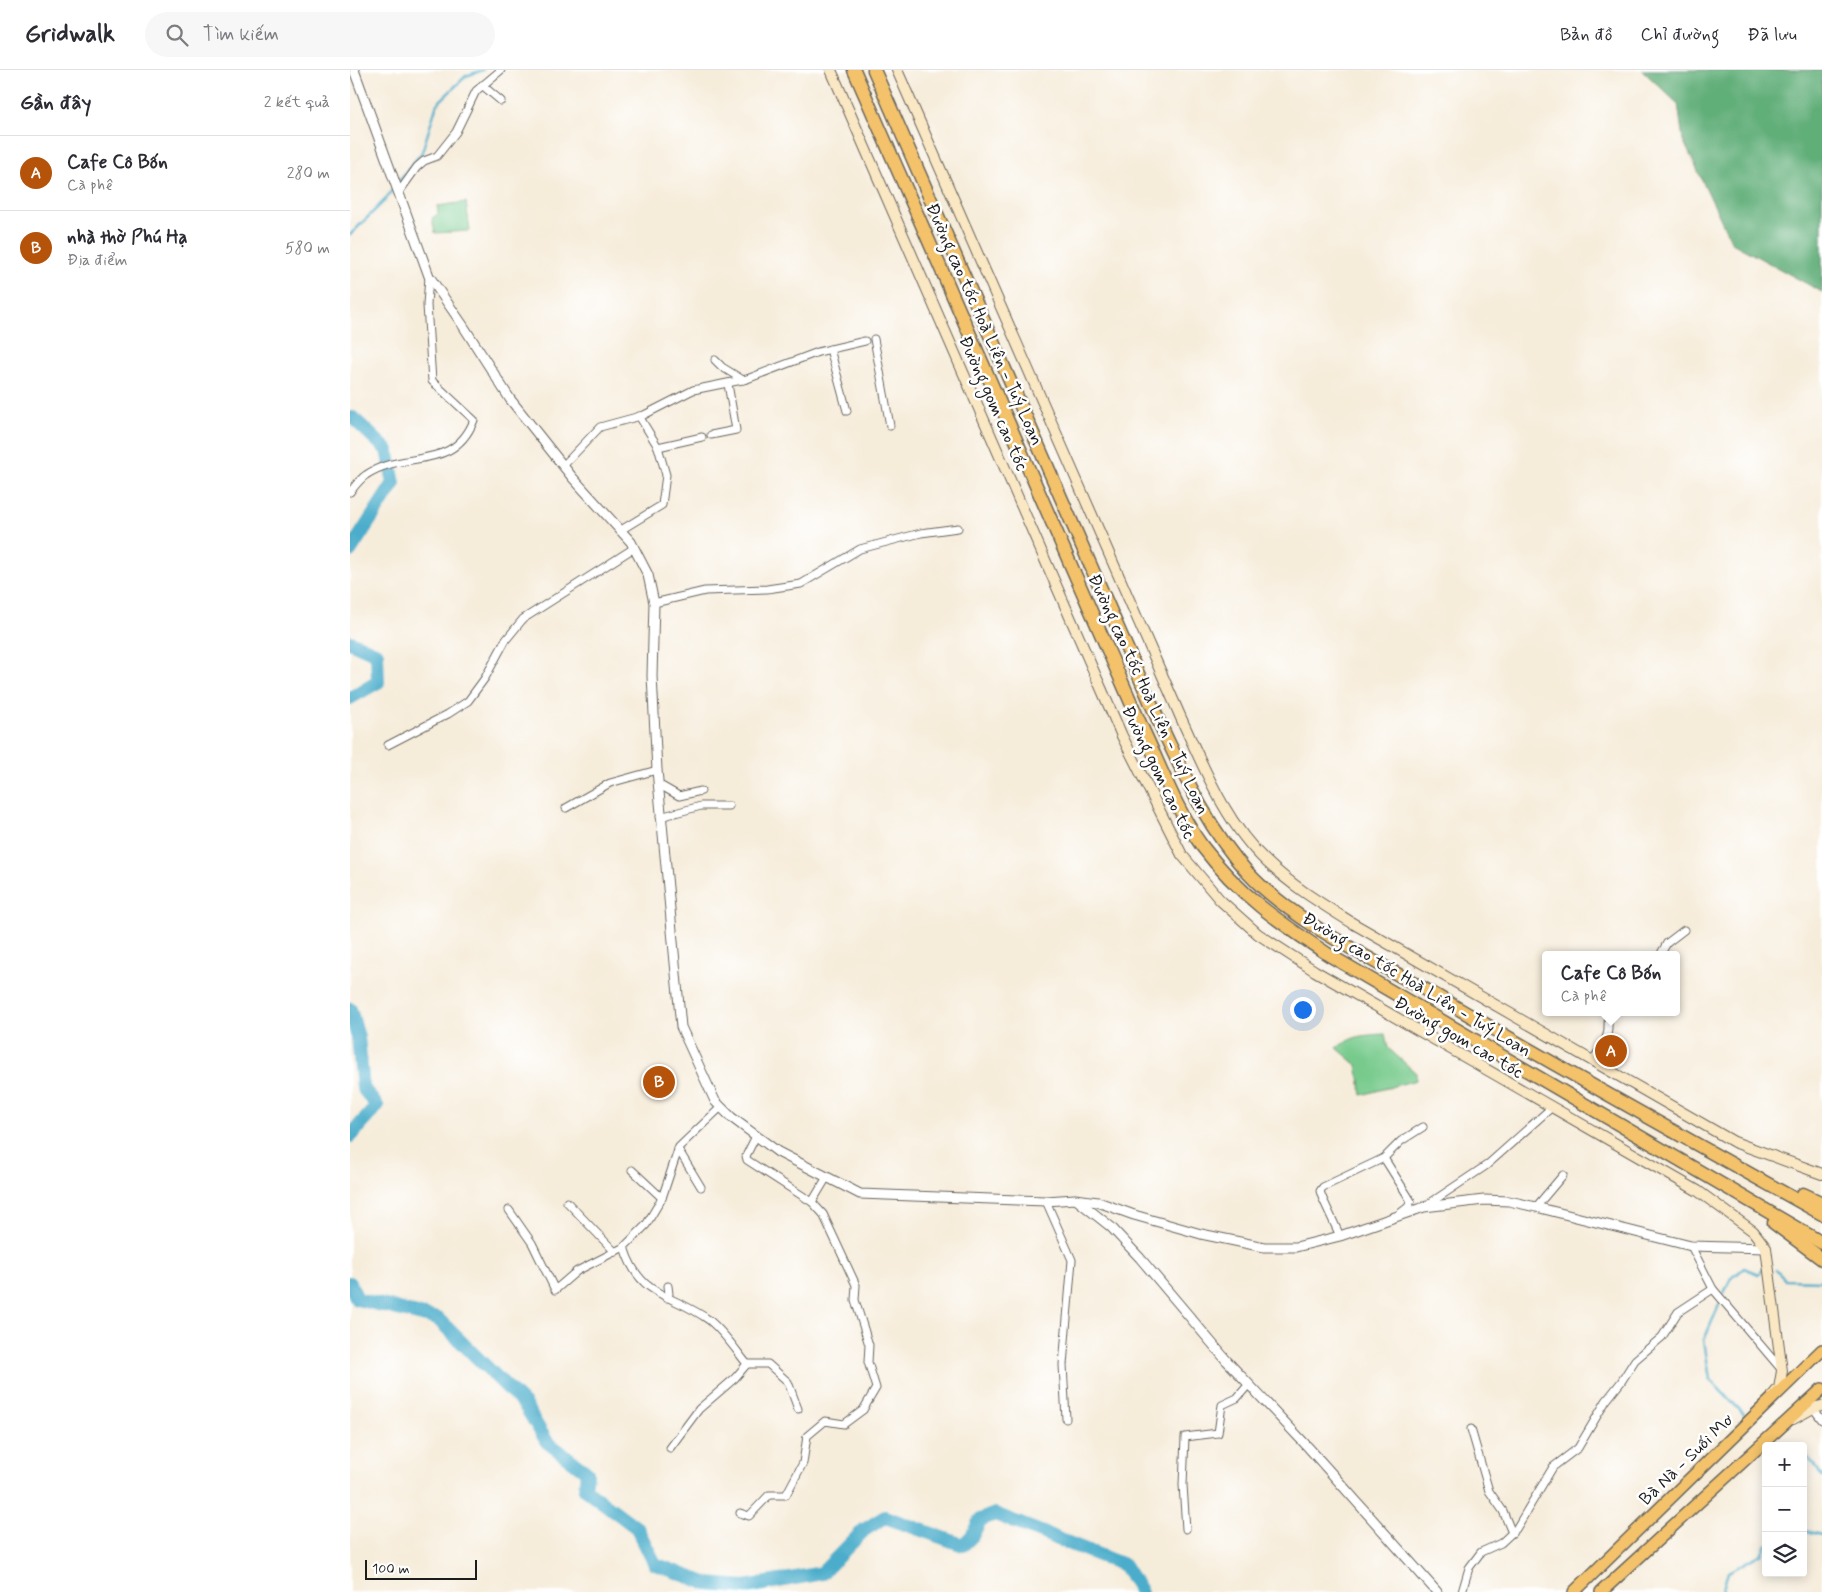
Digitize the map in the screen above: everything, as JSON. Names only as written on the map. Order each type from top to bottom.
[{"type":"highway","name":"Đường cao tốc Hoà Liên - Tuý Loan","points":[[854,70],[1143,730],[1178,803],[1201,845],[1236,886],[1272,918],[1329,955],[1574,1096],[1822,1243]]},
{"type":"highway","name":"Đường cao tốc Hoà Liên - Tuý Loan","points":[[874,70],[1160,724],[1194,795],[1216,834],[1249,874],[1283,903],[1339,940],[1530,1051],[1822,1214]]},
{"type":"highway","points":[[1530,1051],[1822,1203]]},
{"type":"highway","points":[[1574,1096],[1780,1227],[1822,1259]]},
{"type":"main road","name":"Đường gom cao tốc","points":[[831,70],[1122,736],[1182,856],[1220,900],[1258,934],[1315,971],[1698,1191],[1753,1231],[1766,1248]]},
{"type":"main road","points":[[897,70],[1177,710],[1213,787],[1234,823],[1266,861],[1296,886],[1354,924],[1734,1142],[1822,1174]]},
{"type":"main road","points":[[1766,1248],[1782,1371],[1779,1388],[1767,1404]]},
{"type":"main road","name":"Bà Nà - Suối Mơ","points":[[1574,1592],[1822,1350]]},
{"type":"main road","points":[[1601,1592],[1822,1389]]},
{"type":"main road","points":[[1784,1425],[1818,1407]]},
{"type":"street","points":[[354,70],[429,276],[510,399],[563,466],[621,530],[634,548],[648,575],[654,603],[652,676],[660,816],[681,1028],[715,1101],[721,1107],[778,1152],[860,1194],[1046,1201],[1075,1199],[1119,1209],[1201,1234],[1264,1247],[1296,1247],[1340,1236],[1424,1207],[1484,1200],[1509,1201],[1691,1246],[1766,1248]]},
{"type":"street","points":[[398,191],[424,161],[436,156],[456,132],[471,100],[482,84],[501,70]]},
{"type":"street","points":[[482,84],[501,100]]},
{"type":"street","points":[[350,492],[353,484],[381,467],[436,456],[452,449],[468,435],[474,420],[432,381],[427,305],[429,276]]},
{"type":"street","points":[[874,339],[890,426]]},
{"type":"street","points":[[563,466],[600,427],[639,416],[675,401],[693,390],[744,380],[794,360],[865,341]]},
{"type":"street","points":[[830,349],[847,411]]},
{"type":"street","points":[[715,360],[722,367],[744,380]]},
{"type":"street","points":[[711,435],[736,430],[728,384]]},
{"type":"street","points":[[621,530],[662,504],[666,475],[658,448],[639,416]]},
{"type":"street","points":[[658,448],[702,437]]},
{"type":"street","points":[[654,603],[706,591],[767,589],[801,584],[860,549],[921,533],[958,528]]},
{"type":"street","points":[[388,745],[448,714],[468,700],[485,678],[505,641],[523,619],[634,548]]},
{"type":"street","points":[[566,808],[610,782],[657,770]]},
{"type":"street","points":[[658,784],[679,796],[701,791]]},
{"type":"street","points":[[660,816],[701,806],[728,806]]},
{"type":"street","points":[[1662,951],[1667,943],[1684,930]]},
{"type":"street","points":[[1592,1061],[1602,1048],[1608,1029],[1608,1016]]},
{"type":"street","points":[[509,1210],[532,1243],[555,1290],[577,1271],[624,1247],[646,1226],[662,1198],[678,1150],[693,1132],[721,1107]]},
{"type":"street","points":[[1424,1207],[1487,1165],[1551,1108]]},
{"type":"street","points":[[1340,1236],[1320,1191],[1323,1186],[1384,1158],[1401,1140],[1423,1128]]},
{"type":"street","points":[[740,1513],[749,1516],[765,1497],[786,1494],[803,1463],[807,1436],[825,1421],[844,1424],[863,1410],[876,1388],[868,1362],[869,1345],[855,1300],[856,1285],[823,1214],[812,1202],[747,1160],[746,1156],[756,1136]]},
{"type":"street","points":[[678,1150],[701,1187]]},
{"type":"street","points":[[1384,1158],[1411,1200],[1408,1207],[1395,1217]]},
{"type":"street","points":[[632,1170],[662,1198]]},
{"type":"street","points":[[1536,1207],[1563,1175]]},
{"type":"street","points":[[812,1202],[826,1176]]},
{"type":"street","points":[[1075,1199],[1111,1227],[1249,1384],[1437,1592]]},
{"type":"street","points":[[1046,1201],[1072,1260],[1063,1365],[1066,1419]]},
{"type":"street","points":[[567,1202],[615,1252]]},
{"type":"street","points":[[1111,1227],[1108,1213],[1119,1209]]},
{"type":"street","points":[[1691,1246],[1714,1290],[1782,1371]]},
{"type":"street","points":[[624,1247],[635,1273],[653,1290],[708,1320],[726,1337],[747,1364]]},
{"type":"street","points":[[666,1298],[669,1294],[668,1286]]},
{"type":"street","points":[[1462,1592],[1469,1568],[1482,1552],[1501,1543],[1512,1533],[1532,1504],[1553,1467],[1578,1448],[1606,1401],[1622,1382],[1634,1360],[1662,1337],[1678,1312],[1714,1290]]},
{"type":"street","points":[[670,1448],[699,1409],[735,1378],[747,1364],[768,1364],[788,1382],[798,1409]]},
{"type":"street","points":[[1186,1529],[1183,1485],[1185,1437],[1218,1433],[1222,1405],[1236,1398],[1249,1384]]},
{"type":"street","points":[[1818,1407],[1822,1420]]},
{"type":"street","points":[[1471,1428],[1489,1491],[1503,1510],[1512,1533]]},
{"type":"green space","points":[[1642,70],[1822,70],[1822,292],[1732,243],[1683,140],[1678,104]]},
{"type":"green space","points":[[466,202],[470,231],[435,233],[432,218],[438,214],[437,206]]},
{"type":"green space","points":[[1385,1034],[1388,1048],[1416,1073],[1416,1080],[1362,1095],[1357,1065],[1337,1048],[1354,1038],[1365,1035]]},
{"type":"waterway","points":[[397,183],[422,152],[437,104],[466,76],[483,70]]},
{"type":"waterway","points":[[350,235],[385,200],[394,187]]},
{"type":"waterway","points":[[350,418],[353,418],[387,450],[394,483],[350,551]]},
{"type":"waterway","points":[[350,642],[377,654],[378,682],[350,698]]},
{"type":"waterway","points":[[350,1009],[358,1037],[363,1088],[377,1106],[350,1136]]},
{"type":"waterway","points":[[1724,1293],[1730,1280],[1744,1268],[1758,1274],[1765,1268]]},
{"type":"waterway","points":[[1776,1270],[1785,1280],[1822,1281]]},
{"type":"waterway","points":[[350,1283],[357,1299],[438,1319],[524,1404],[547,1442],[587,1472],[585,1489],[637,1528],[655,1564],[708,1584],[746,1587],[822,1573],[864,1530],[885,1517],[963,1545],[972,1536],[980,1520],[995,1514],[1124,1565],[1141,1592]]},
{"type":"waterway","points":[[1719,1305],[1704,1340],[1710,1380],[1744,1414]]},
{"type":"waterway","points":[[1807,1457],[1815,1465],[1822,1477]]},
{"type":"waterway","points":[[1807,1531],[1822,1535]]},
{"type":"waterway","points":[[1722,1592],[1728,1572],[1762,1552]]},
{"type":"place","name":"Cafe Cô Bốn","points":[[1611,1051]]},
{"type":"place","name":"nhà thờ Phú Hạ","points":[[659,1082]]}]
